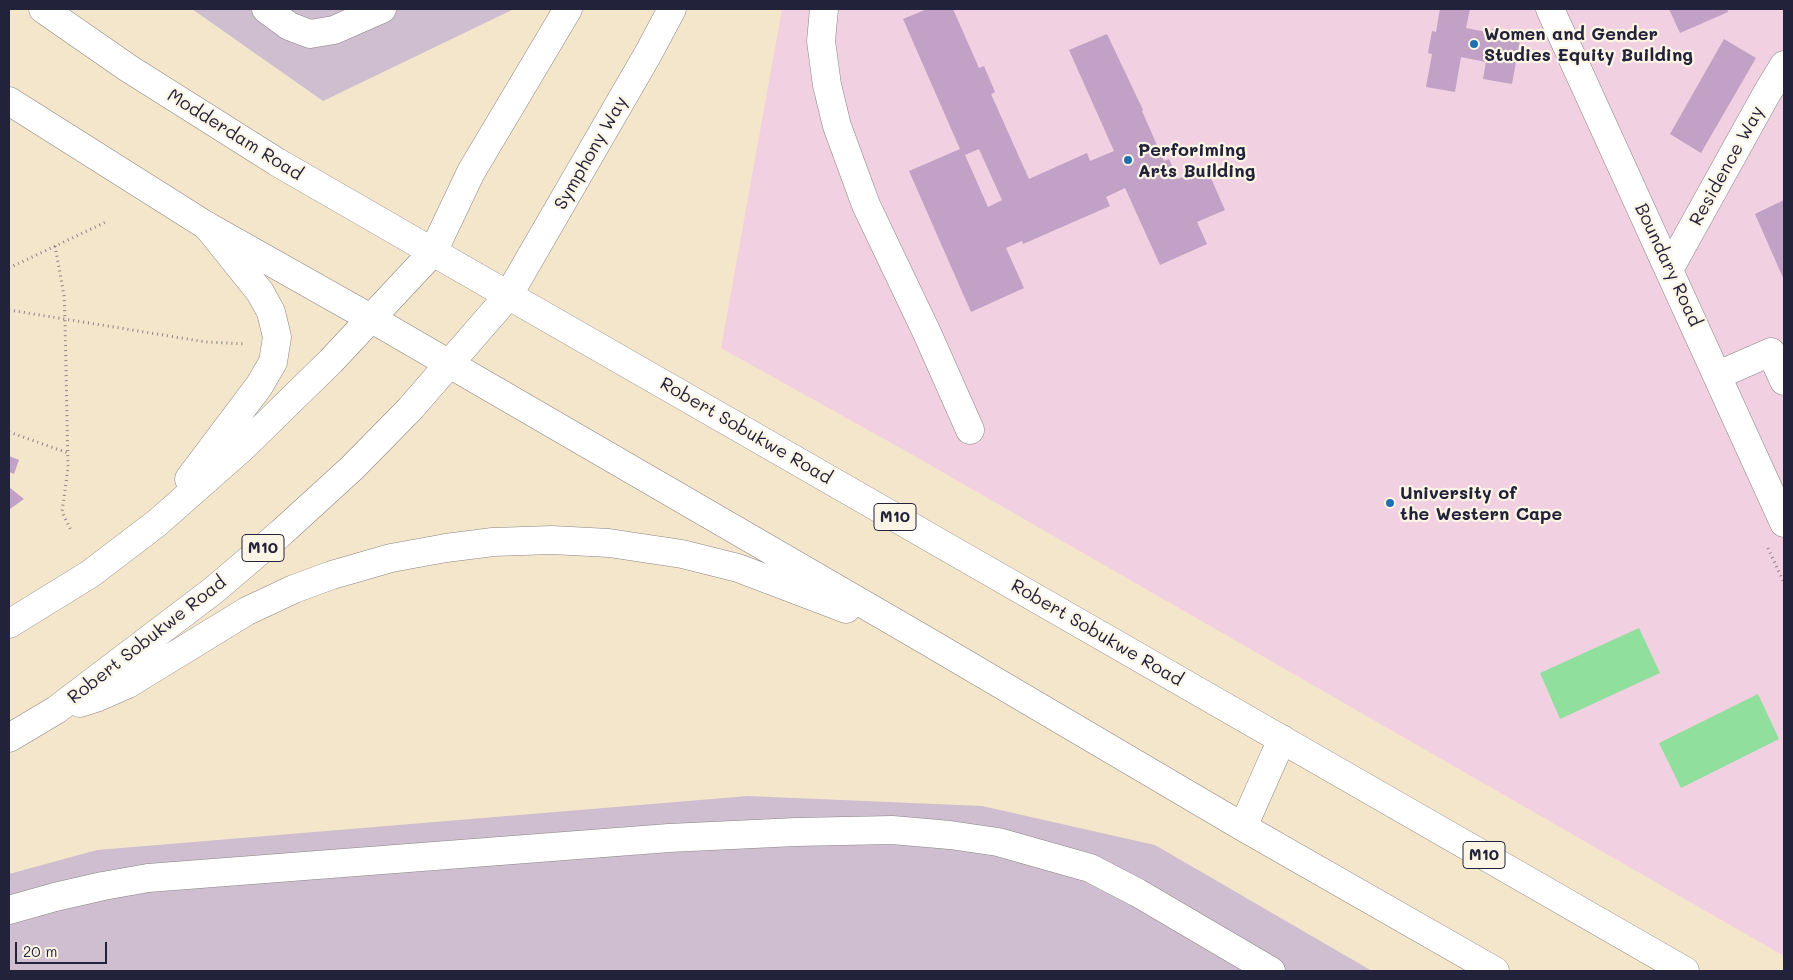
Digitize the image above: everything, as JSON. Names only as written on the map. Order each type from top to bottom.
[{"type":"main road","name":"Modderdam Road","points":[[43,9],[128,68],[277,162],[433,252]]},
{"type":"main road","points":[[266,9],[289,26],[310,34],[334,30],[382,9]]},
{"type":"main road","points":[[9,624],[90,574],[157,523],[242,448],[372,318],[433,252],[471,172],[568,9]]},
{"type":"main road","name":"Symphony Way","points":[[508,296],[672,9]]},
{"type":"main road","points":[[824,9],[821,41],[827,84],[837,126],[866,205],[927,333],[970,430]]},
{"type":"main road","name":"Boundary Road","points":[[1550,9],[1670,268],[1784,523]]},
{"type":"main road","name":"Residence Way","points":[[1670,268],[1784,65]]},
{"type":"main road","points":[[9,101],[207,226],[372,318],[1243,827],[1495,971]]},
{"type":"main road","points":[[157,523],[259,386],[273,362],[277,337],[271,312],[260,292],[207,226]]},
{"type":"main road","name":"Robert Sobukwe Road","points":[[433,252],[1685,971]]},
{"type":"main road","name":"Robert Sobukwe Road","points":[[9,738],[56,710],[214,590],[282,532],[410,409],[508,296]]},
{"type":"main road","points":[[1718,376],[1771,352],[1784,381]]},
{"type":"main road","points":[[56,710],[96,698],[128,684],[247,611],[332,575],[391,558],[493,542],[552,540],[609,543],[682,554],[738,568],[927,641]]},
{"type":"main road","points":[[1243,827],[1282,739]]},
{"type":"main road","points":[[9,910],[55,897],[148,878],[669,838],[892,830],[950,835],[998,842],[1090,868],[1138,893],[1271,971]]},
{"type":"path","points":[[9,268],[108,221]]},
{"type":"path","points":[[55,246],[64,295],[65,319],[68,468],[62,512],[70,530]]},
{"type":"path","points":[[9,310],[206,342],[248,344]]},
{"type":"path","points":[[9,432],[68,453]]},
{"type":"shaded area","points":[[192,9],[514,9],[323,101]]},
{"type":"shaded area","name":"University of the Western Cape","points":[[782,9],[1784,9],[1784,956],[911,454],[721,348]]},
{"type":"shaded area","points":[[748,796],[982,806],[1155,845],[1372,971],[9,971],[9,874],[97,850]]},
{"type":"green space","points":[[1639,628],[1660,673],[1560,719],[1540,673]]},
{"type":"green space","points":[[1758,694],[1779,739],[1681,788],[1659,743]]},
{"type":"building","name":"Perforiming Arts Building","points":[[927,9],[953,9],[979,68],[984,66],[995,92],[991,94],[1029,179],[1087,153],[1090,161],[1114,151],[1069,50],[1107,34],[1143,110],[1164,161],[1169,159],[1178,179],[1206,167],[1225,210],[1197,222],[1207,244],[1160,265],[1125,188],[1106,197],[1110,206],[1023,244],[1022,241],[1006,248],[1024,288],[971,312],[909,171],[960,149],[903,19]],"holes":[[[979,149],[1002,200],[988,207],[965,155]]]},
{"type":"building","name":"Women and Gender Studies Equity Building","points":[[1440,9],[1470,9],[1466,28],[1492,33],[1492,29],[1521,34],[1512,84],[1483,79],[1486,62],[1461,57],[1455,92],[1426,87],[1432,54],[1428,53],[1432,31],[1436,32]]},
{"type":"building","points":[[1669,9],[1727,9],[1728,12],[1680,33]]},
{"type":"building","points":[[1724,39],[1756,58],[1701,153],[1670,134]]},
{"type":"building","points":[[1784,200],[1784,280],[1755,214]]},
{"type":"building","points":[[9,456],[19,460],[14,474],[9,472]]},
{"type":"building","points":[[9,487],[24,499],[10,509],[9,508]]},
{"type":"place","name":"Women and Gender Studies Equity Building","points":[[1474,44]]},
{"type":"place","name":"Perforiming Arts Building","points":[[1128,160]]},
{"type":"place","name":"University of the Western Cape","points":[[1390,503]]}]
